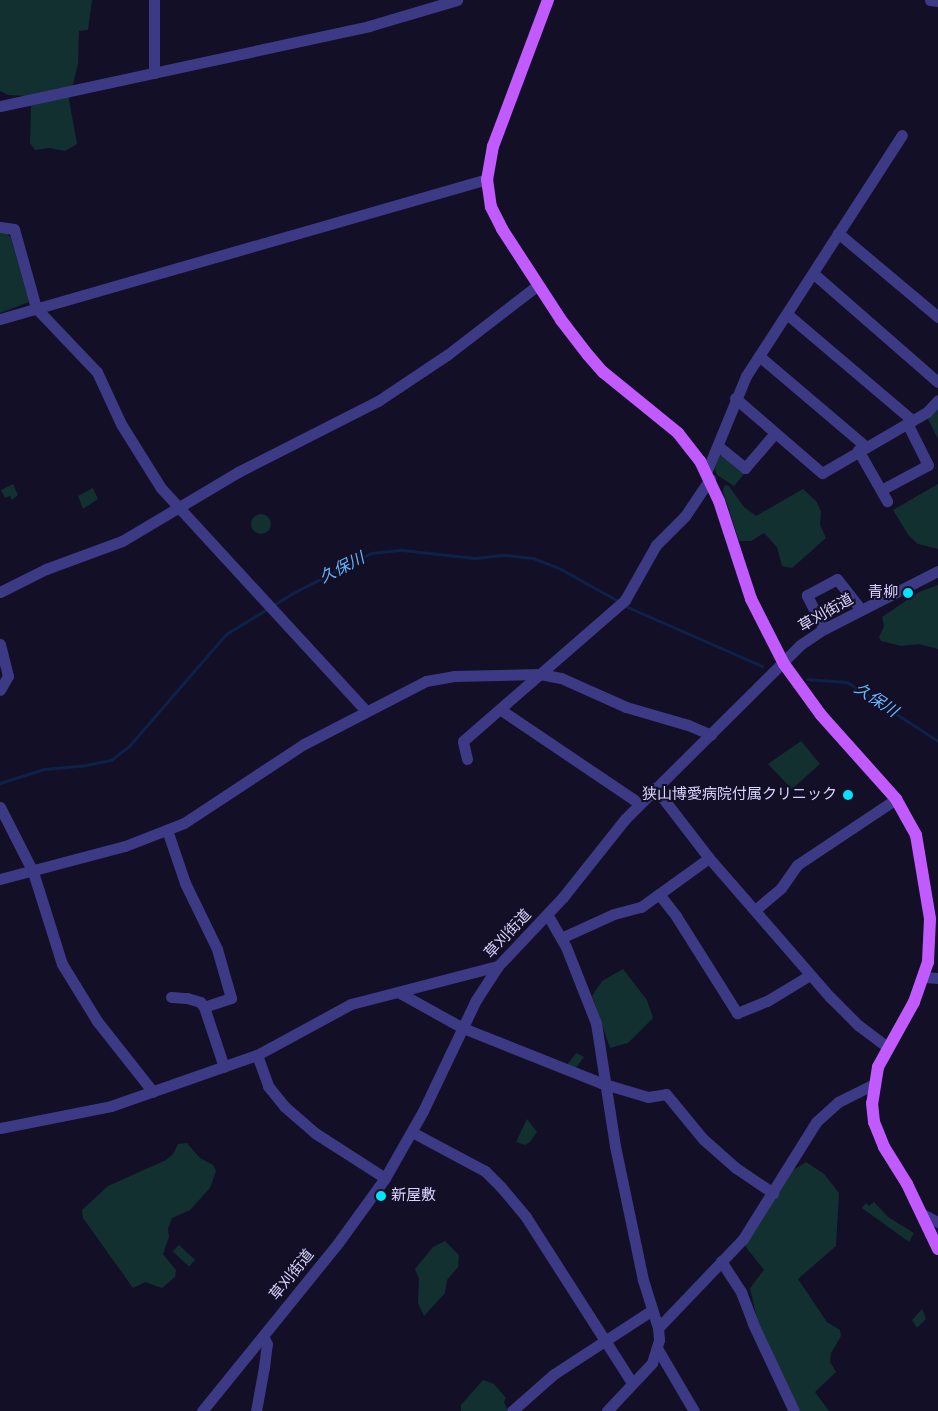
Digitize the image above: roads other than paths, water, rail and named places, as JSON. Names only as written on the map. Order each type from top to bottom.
[{"type":"main road","points":[[548,0],[493,146],[487,179],[496,218],[538,285],[593,361],[678,433],[708,476],[751,599],[784,664],[821,715],[896,799],[909,820],[921,852],[930,919],[924,977],[908,1014],[887,1048],[874,1084],[874,1122],[938,1248]]},
{"type":"street","points":[[154,0],[154,73]]},
{"type":"street","points":[[0,106],[385,22],[457,0]]},
{"type":"street","points":[[930,0],[938,1]]},
{"type":"street","points":[[467,759],[463,740],[501,710],[625,600],[656,545],[685,516],[708,476],[735,398],[759,356],[814,274],[838,233],[902,135]]},
{"type":"street","points":[[0,319],[487,179]]},
{"type":"street","points":[[0,227],[14,229],[36,308],[97,372],[136,449],[161,488],[236,571],[273,606],[366,710]]},
{"type":"street","points":[[838,233],[938,317]]},
{"type":"street","points":[[814,274],[938,382]]},
{"type":"street","points":[[0,592],[46,569],[122,541],[272,453],[378,401],[447,355],[538,285]]},
{"type":"street","points":[[787,314],[909,422],[928,466],[881,490]]},
{"type":"street","points":[[759,356],[862,448],[887,501]]},
{"type":"street","points":[[735,398],[822,473],[862,448],[927,412],[938,400]]},
{"type":"street","points":[[718,446],[745,468],[775,433]]},
{"type":"street","name":"草刈街道","points":[[202,1411],[338,1243],[384,1178],[412,1132],[463,1028],[498,966],[548,914],[639,803],[784,664],[800,645],[824,629],[938,571]]},
{"type":"street","points":[[824,629],[806,596],[837,579],[861,610]]},
{"type":"street","points":[[0,644],[8,676],[0,690]]},
{"type":"street","points":[[0,880],[125,846],[197,816],[267,766],[366,710],[426,681],[454,676],[540,674],[561,678],[626,707],[688,725],[711,735]]},
{"type":"street","points":[[501,710],[639,803]]},
{"type":"street","points":[[655,788],[710,858],[810,975],[858,1025],[887,1048]]},
{"type":"street","points":[[755,910],[781,888],[797,864],[896,799]]},
{"type":"street","points":[[0,807],[33,872],[62,964],[97,1021],[153,1092]]},
{"type":"street","points":[[167,830],[185,883],[217,949],[231,998],[204,1007]]},
{"type":"street","points":[[561,938],[614,914],[641,907],[710,858]]},
{"type":"street","points":[[659,894],[676,916],[737,1013],[767,1001],[810,975]]},
{"type":"street","points":[[548,914],[561,938],[596,1023],[617,1155],[652,1310],[658,1328],[657,1348],[652,1363],[607,1411]]},
{"type":"street","points":[[0,1128],[111,1106],[257,1055],[351,1004],[498,966]]},
{"type":"street","points":[[924,977],[938,978]]},
{"type":"street","points":[[398,992],[463,1028],[606,1085],[648,1096],[666,1094],[702,1139],[736,1168],[773,1193]]},
{"type":"street","points":[[171,997],[187,998],[204,1007],[224,1067]]},
{"type":"street","points":[[257,1055],[268,1086],[284,1106],[315,1133],[384,1178]]},
{"type":"street","points":[[658,1328],[744,1239],[816,1122],[838,1102],[874,1084]]},
{"type":"street","points":[[412,1132],[492,1177],[526,1217],[632,1383]]},
{"type":"street","points":[[922,1214],[938,1222]]},
{"type":"street","points":[[721,1261],[744,1297],[753,1324],[794,1411]]},
{"type":"street","points":[[512,1411],[554,1374],[604,1339],[652,1310]]},
{"type":"street","points":[[256,1411],[267,1344],[263,1336]]},
{"type":"street","points":[[657,1348],[694,1411]]},
{"type":"waterway","name":"久保川","points":[[0,783],[44,769],[80,766],[111,760],[129,746],[226,634],[293,593],[371,553],[402,550],[475,558],[505,555],[533,558],[557,567],[618,601]]},
{"type":"waterway","name":"久保川","points":[[623,605],[762,666]]},
{"type":"waterway","name":"久保川","points":[[807,679],[847,682],[938,741]]},
{"type":"place","name":"青柳","points":[[908,593]]},
{"type":"place","name":"狭山博愛病院付属クリニック","points":[[848,795]]},
{"type":"place","name":"新屋敷","points":[[381,1196]]}]
